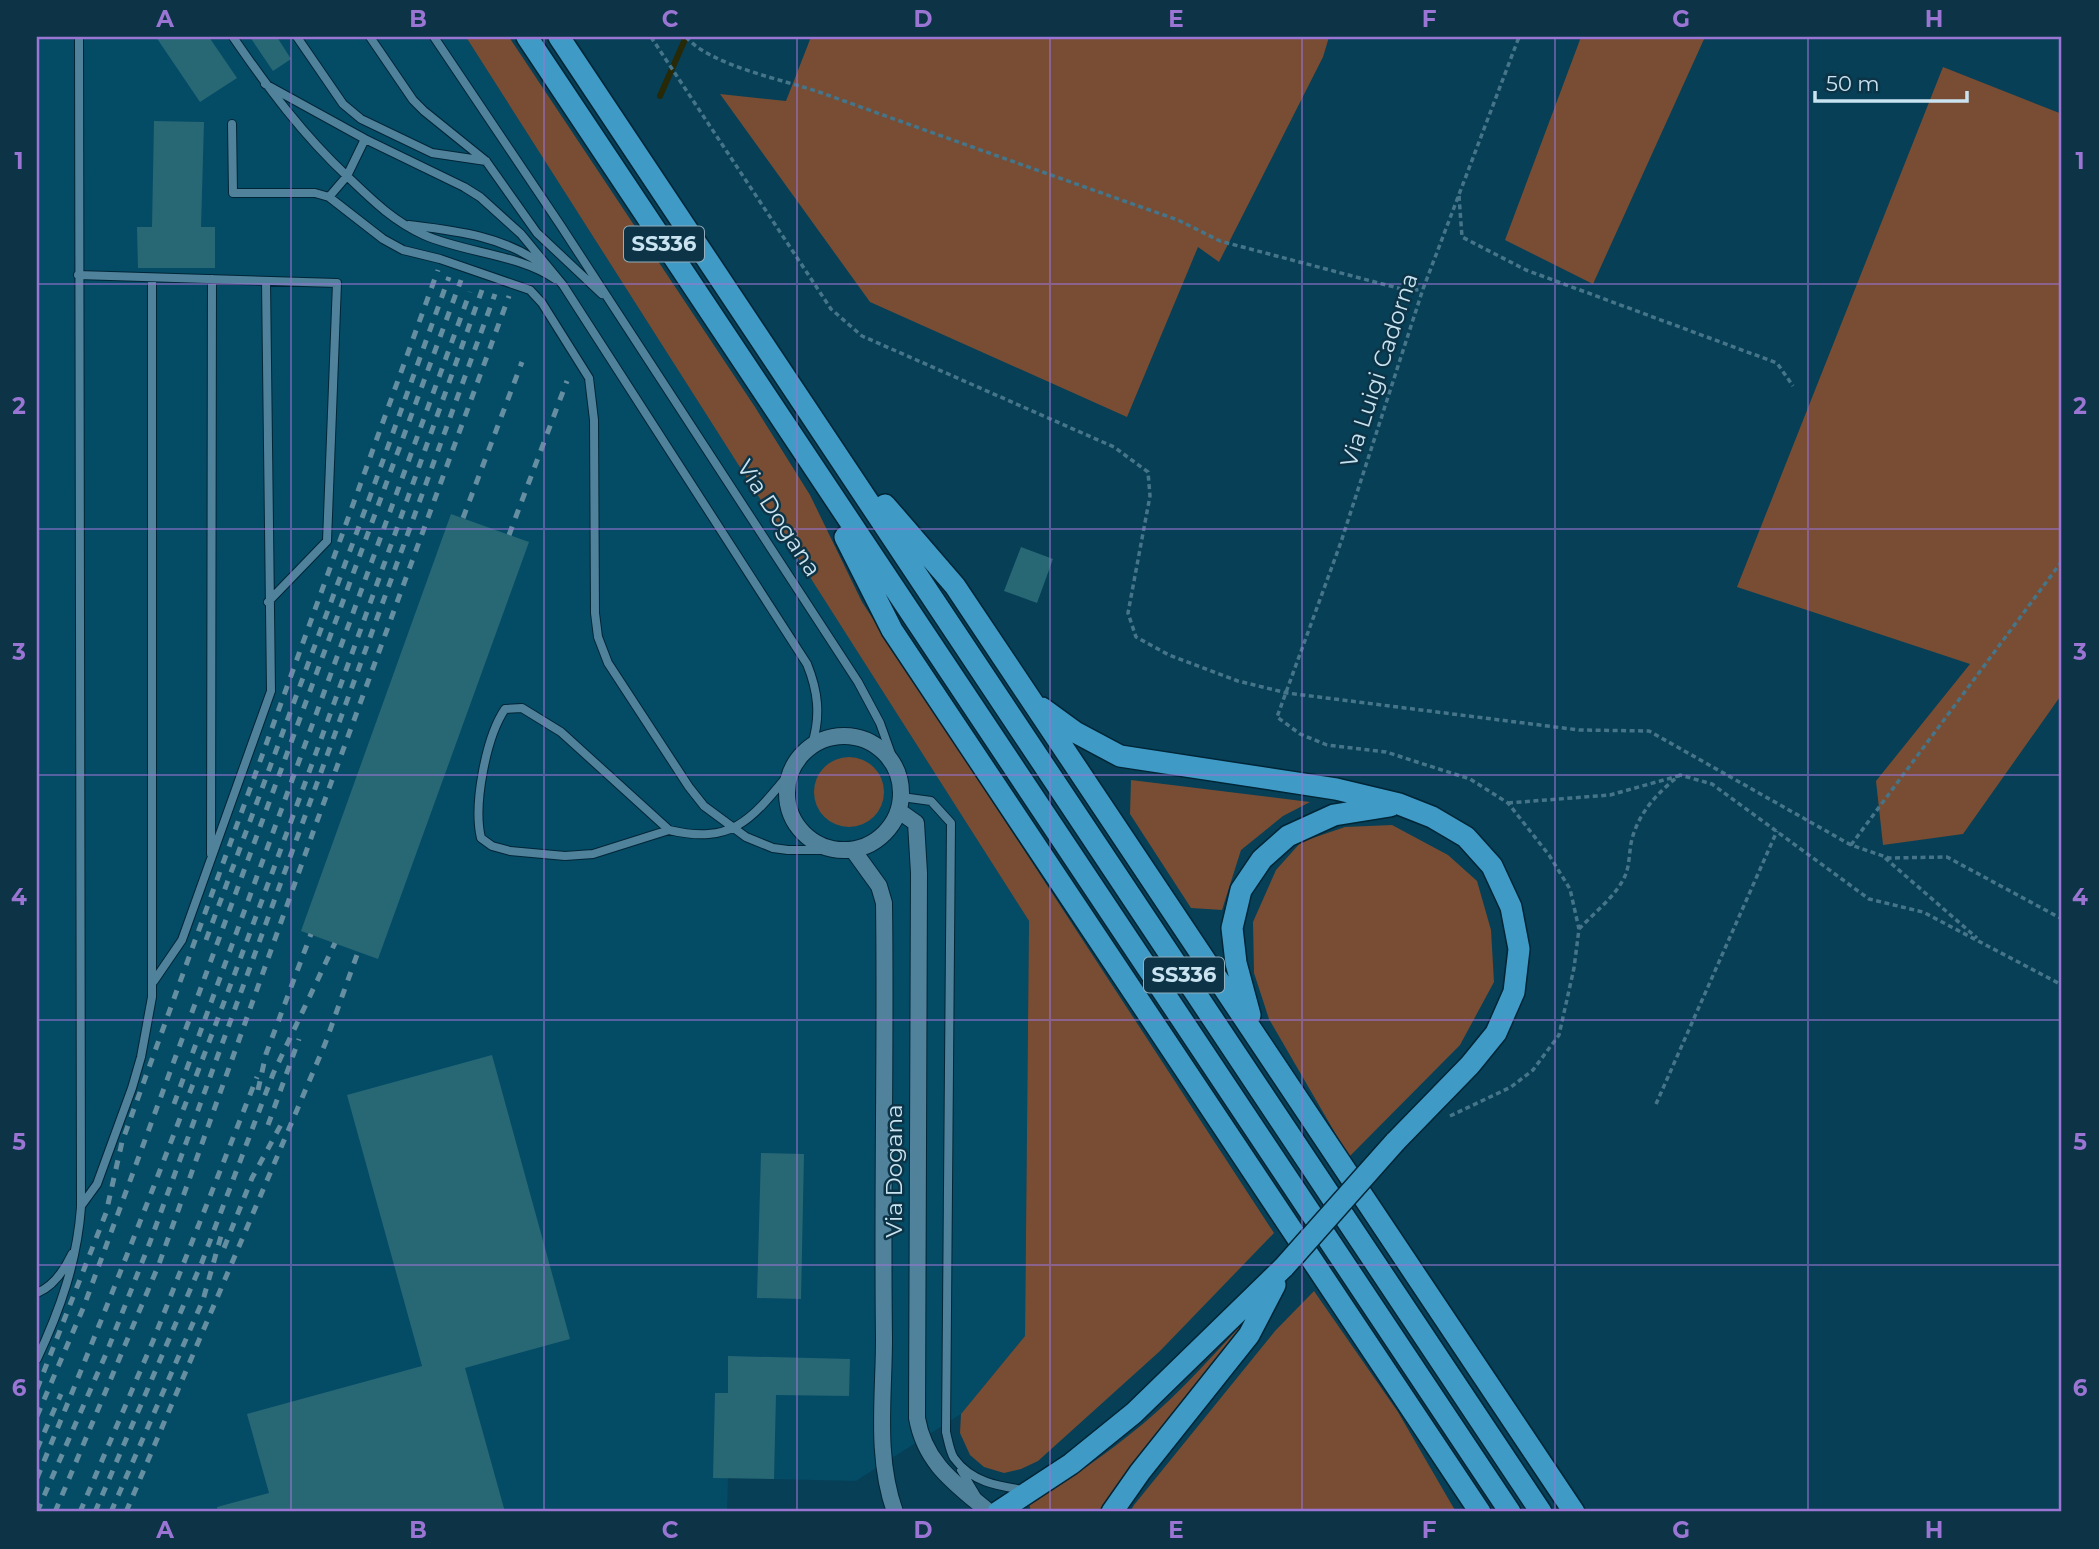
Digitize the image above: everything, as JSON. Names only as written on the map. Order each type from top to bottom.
[{"type":"highway","name":"SS336","points":[[527,37],[1510,1512]]},
{"type":"highway","name":"SS336","points":[[561,39],[1541,1512]]},
{"type":"highway","points":[[827,438],[955,586],[1574,1512]]},
{"type":"highway","points":[[802,451],[892,630],[1480,1512]]},
{"type":"highway","points":[[992,1512],[1071,1464],[1134,1413],[1284,1267],[1496,1033],[1514,992],[1519,949],[1511,907],[1492,866],[1465,837],[1432,817],[1399,804],[1336,789],[1120,756],[1075,732],[1029,698]]},
{"type":"highway","points":[[1255,1033],[1236,963],[1233,928],[1241,890],[1262,859],[1288,836],[1334,815],[1399,804]]},
{"type":"highway","points":[[1112,1512],[1140,1472],[1249,1335],[1284,1267]]},
{"type":"highway","points":[[1383,1366],[1468,1512]]},
{"type":"street","points":[[789,774],[799,755],[812,744],[839,735],[859,737],[882,750],[895,765]]},
{"type":"street","name":"Via Dogana","points":[[895,765],[902,786],[901,804],[916,823],[919,873],[917,1418],[920,1436],[931,1457],[955,1484],[992,1512]]},
{"type":"street","name":"Via Dogana","points":[[789,774],[786,798],[799,830],[823,847],[845,850],[879,886],[884,903],[884,1342],[881,1424],[886,1480],[895,1512]]},
{"type":"street","points":[[845,850],[879,839],[893,825],[901,804]]},
{"type":"lane","points":[[37,1359],[67,1288],[79,1238],[81,1207],[79,37]]},
{"type":"lane","points":[[233,37],[265,84],[310,140],[382,210],[403,225],[442,242],[537,268],[563,285]]},
{"type":"lane","points":[[298,37],[343,104],[361,119],[432,153],[486,161]]},
{"type":"lane","name":"Via Dogana","points":[[370,37],[418,106],[486,161],[537,233],[612,303]]},
{"type":"lane","name":"Via Dogana","points":[[434,37],[612,303],[858,682],[880,723],[895,765]]},
{"type":"lane","points":[[265,84],[365,139],[464,187],[480,197],[521,234],[563,285],[807,664],[816,692],[817,729],[812,744]]},
{"type":"lane","points":[[232,124],[233,192],[315,193],[328,197],[383,239],[403,250],[440,259],[524,287],[536,295],[589,378],[594,409],[596,628],[608,663],[697,798],[732,829],[773,848],[845,850]]},
{"type":"lane","points":[[328,197],[346,176],[365,139]]},
{"type":"lane","points":[[403,225],[452,231],[504,242],[540,263],[563,285]]},
{"type":"lane","points":[[78,275],[337,283],[327,541],[268,602]]},
{"type":"lane","points":[[81,1207],[97,1184],[132,1088],[148,1023],[153,982],[152,278]]},
{"type":"lane","points":[[211,859],[212,279]]},
{"type":"lane","points":[[153,982],[182,940],[271,691],[266,281]]},
{"type":"lane","points":[[669,830],[561,732],[522,708],[505,709],[496,727],[481,778],[477,820],[481,838],[492,846],[510,852],[565,856],[593,854],[669,830],[692,835],[716,835],[732,829],[761,807],[789,774]]},
{"type":"lane","points":[[901,804],[931,801],[951,823],[946,1432],[953,1457],[992,1512]]},
{"type":"lane","points":[[37,1293],[58,1279],[79,1238]]},
{"type":"lane","points":[[953,1457],[971,1475],[994,1486],[1030,1491]]},
{"type":"path","points":[[651,37],[831,309],[862,336],[1114,447],[1148,472],[1150,496],[1128,613],[1136,637],[1169,655],[1238,681],[1287,693],[1580,730],[1649,732],[1851,845],[1889,858],[1947,857],[2062,919]]},
{"type":"path","points":[[686,37],[700,50],[720,60],[805,87],[1178,220],[1220,241],[1409,291],[1423,289]]},
{"type":"path","name":"Via Luigi Cadorna","points":[[1508,803],[1470,779],[1386,752],[1327,745],[1300,734],[1277,717],[1341,542],[1423,289],[1519,37]]},
{"type":"path","points":[[1459,193],[1462,237],[1526,270],[1777,363],[1793,386]]},
{"type":"path","points":[[1851,845],[2062,561]]},
{"type":"path","points":[[1579,929],[1626,875],[1633,837],[1644,812],[1662,789],[1680,775]]},
{"type":"path","points":[[1508,803],[1610,795],[1680,775],[1712,784],[1869,899],[1923,912],[2062,985]]},
{"type":"path","points":[[1441,1120],[1511,1087],[1533,1070],[1559,1035],[1574,968],[1579,929],[1570,889],[1549,855],[1508,803]]},
{"type":"path","points":[[1656,1104],[1777,831]]},
{"type":"path","points":[[1883,856],[1982,942]]},
{"type":"shaded area","points":[[37,37],[466,37],[1029,921],[1025,1336],[961,1414],[856,1481],[728,1478],[727,1512],[37,1512]]},
{"type":"shaded area","points":[[466,37],[509,37],[755,407],[810,495],[862,602],[1274,1233],[1160,1351],[1038,1461],[1021,1469],[1004,1473],[984,1467],[970,1455],[960,1433],[961,1414],[1025,1336],[1029,921]]},
{"type":"shaded area","points":[[811,37],[1329,37],[1323,57],[1219,262],[1198,247],[1127,417],[870,302],[720,94],[786,101]]},
{"type":"shaded area","points":[[1581,37],[1705,37],[1593,284],[1505,240]]},
{"type":"shaded area","points":[[1943,67],[2062,114],[2062,694],[1963,834],[1883,845],[1876,781],[1970,664],[1737,587]]},
{"type":"shaded area","points":[[849,757],[874,767],[884,792],[874,817],[849,827],[824,817],[814,792],[824,767]]},
{"type":"shaded area","points":[[1131,780],[1310,802],[1283,816],[1241,850],[1222,910],[1191,908],[1130,814]]},
{"type":"shaded area","points":[[1392,825],[1448,855],[1477,881],[1491,930],[1494,982],[1460,1045],[1349,1157],[1269,1019],[1254,973],[1253,922],[1276,870],[1301,842],[1345,827]]},
{"type":"shaded area","points":[[1314,1291],[1398,1412],[1456,1512],[1130,1512],[1275,1331]]},
{"type":"shaded area","points":[[1246,1320],[1249,1324],[1156,1437],[1102,1512],[1031,1511],[1029,1504],[1073,1476],[1158,1411]]},
{"type":"building","points":[[156,37],[209,37],[237,78],[200,102]]},
{"type":"building","points":[[250,37],[277,37],[291,59],[273,71]]},
{"type":"building","points":[[154,121],[204,122],[201,227],[215,227],[215,268],[138,268],[137,227],[152,227]]},
{"type":"building","points":[[451,514],[529,542],[378,959],[301,931]]},
{"type":"building","points":[[1021,547],[1053,559],[1037,603],[1004,591]]},
{"type":"building","points":[[492,1055],[570,1339],[465,1368],[505,1512],[218,1512],[217,1507],[269,1493],[247,1414],[422,1366],[347,1095]]},
{"type":"building","points":[[761,1153],[804,1154],[801,1299],[757,1298]]},
{"type":"building","points":[[728,1356],[850,1359],[849,1396],[776,1395],[774,1479],[713,1478],[715,1393],[728,1393]]},
{"type":"waterway","points":[[660,96],[686,37]]},
{"type":"railway","points":[[37,1389],[106,1213],[122,1142],[438,270]]},
{"type":"railway","points":[[206,940],[449,277]]},
{"type":"railway","points":[[37,1416],[84,1306],[461,280]]},
{"type":"railway","points":[[37,1478],[212,1035],[322,738],[482,290]]},
{"type":"railway","points":[[174,1104],[470,292]]},
{"type":"railway","points":[[37,1512],[106,1354],[150,1242],[495,294]]},
{"type":"railway","points":[[55,1512],[159,1264],[509,296]]},
{"type":"railway","points":[[463,518],[522,362]]},
{"type":"railway","points":[[509,535],[567,381]]},
{"type":"railway","points":[[258,1090],[266,1054],[311,934]]},
{"type":"railway","points":[[95,1512],[202,1262],[273,1074],[335,943]]},
{"type":"railway","points":[[126,1512],[325,1044],[358,952]]},
{"type":"railway","points":[[268,1125],[299,1039]]},
{"type":"railway","points":[[80,1512],[153,1341],[257,1077]]},
{"type":"railway","points":[[224,1248],[252,1178],[283,1121]]},
{"type":"railway","points":[[111,1512],[203,1300],[221,1236]]},
{"type":"railway","points":[[37,1449],[61,1394]]}]
